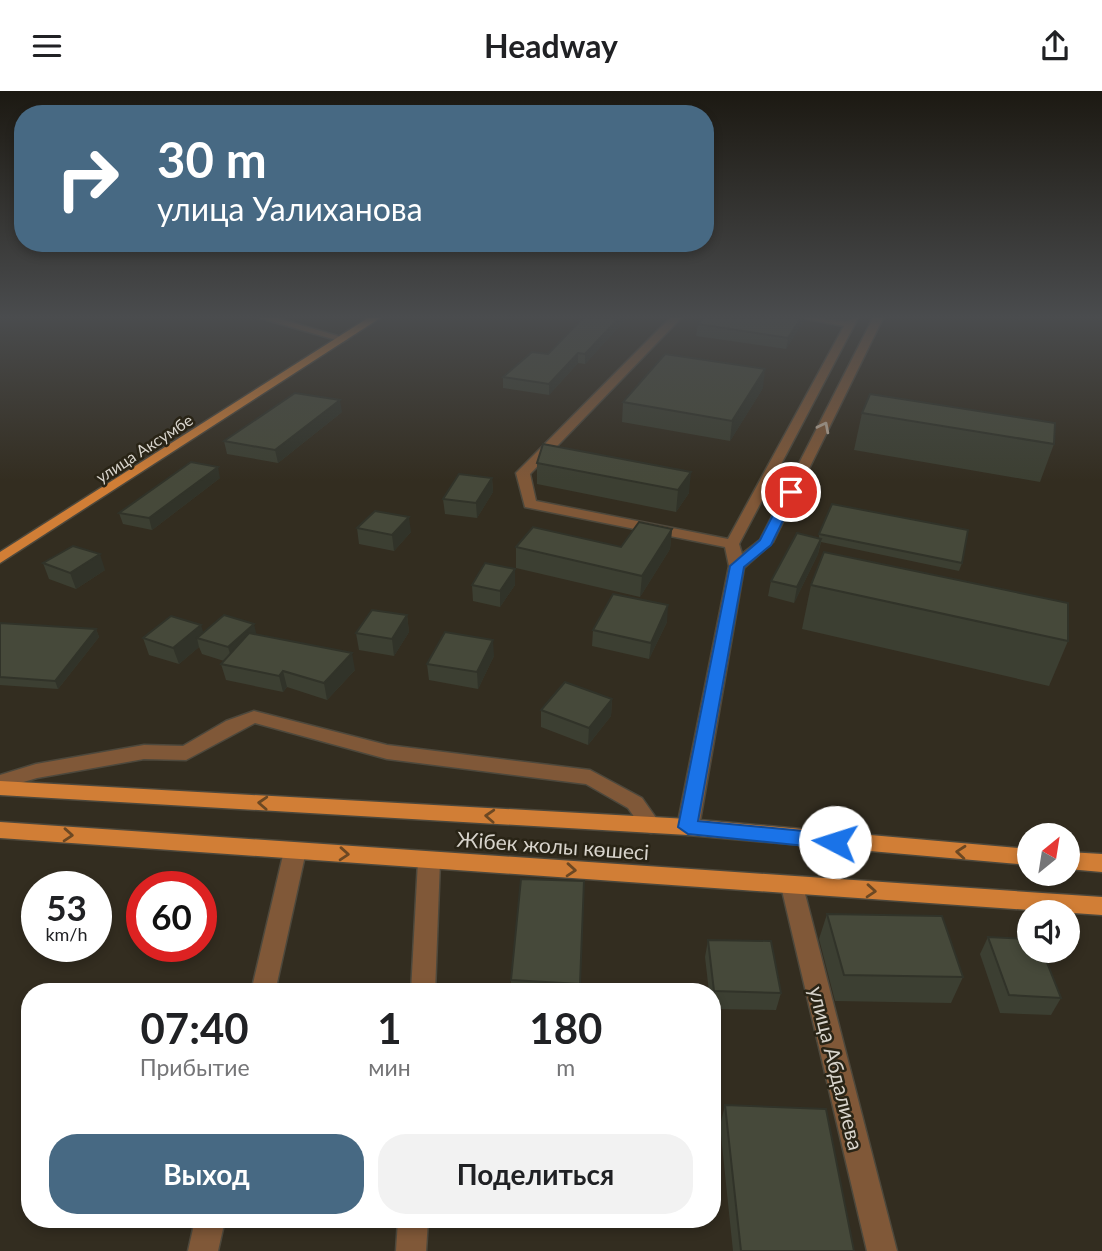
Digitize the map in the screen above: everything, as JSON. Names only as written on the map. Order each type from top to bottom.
[{"type":"main road","name":"улица Аксумбе","points":[[0,559],[291,372]]},
{"type":"main road","name":"Жібек жолы көшесі","points":[[0,788],[688,827],[1017,856]]},
{"type":"main road","name":"Жібек жолы көшесі","points":[[0,830],[1102,906]]},
{"type":"main road","points":[[1080,861],[1102,863]]},
{"type":"street","points":[[623,372],[523,474],[530,504],[732,544]]},
{"type":"street","points":[[688,827],[737,566],[732,544],[824,372]]},
{"type":"street","points":[[737,566],[766,542],[851,372]]},
{"type":"street","points":[[0,782],[36,771],[144,752],[186,753],[233,725],[254,717],[387,752],[590,777],[635,803],[651,825]]},
{"type":"street","points":[[265,983],[295,851]]},
{"type":"street","points":[[423,983],[429,860]]},
{"type":"street","name":"улица Абдалиева","points":[[792,886],[882,1251]]},
{"type":"street","points":[[203,1251],[208,1228]]},
{"type":"street","points":[[411,1251],[412,1228]]},
{"type":"building","points":[[509,372],[560,372],[549,384],[503,377]]},
{"type":"building","points":[[649,372],[763,372],[732,421],[623,402]]},
{"type":"building","points":[[295,393],[340,400],[275,450],[224,441]]},
{"type":"building","points":[[870,394],[1055,423],[1054,444],[862,413]]},
{"type":"building","points":[[543,444],[691,472],[678,490],[537,463]]},
{"type":"building","points":[[191,462],[218,467],[149,518],[119,513]]},
{"type":"building","points":[[459,474],[492,478],[476,503],[443,499]]},
{"type":"building","points":[[832,504],[968,530],[962,563],[819,534]]},
{"type":"building","points":[[375,511],[409,517],[392,535],[357,528]]},
{"type":"building","points":[[639,522],[672,529],[642,576],[516,547],[533,527],[621,547]]},
{"type":"building","points":[[797,533],[821,539],[797,587],[771,581]]},
{"type":"building","points":[[73,546],[100,554],[70,573],[43,563]]},
{"type":"building","points":[[824,552],[1068,603],[1068,641],[811,585]]},
{"type":"building","points":[[485,563],[515,569],[500,591],[472,585]]},
{"type":"building","points":[[613,594],[668,605],[651,643],[593,630]]},
{"type":"building","points":[[372,610],[407,615],[392,639],[356,633]]},
{"type":"building","points":[[224,615],[254,624],[228,647],[197,638]]},
{"type":"building","points":[[171,616],[201,625],[173,648],[143,638]]},
{"type":"building","points":[[0,623],[96,629],[55,681],[0,677]]},
{"type":"building","points":[[445,632],[493,640],[477,672],[427,664]]},
{"type":"building","points":[[249,633],[352,653],[324,683],[283,671],[279,676],[221,664]]},
{"type":"building","points":[[565,682],[612,699],[589,728],[541,710]]},
{"type":"building","points":[[521,879],[584,881],[580,983],[511,980]]},
{"type":"building","points":[[827,914],[942,916],[963,977],[844,975]]},
{"type":"building","points":[[988,937],[1017,938],[1017,963],[1047,963],[1061,998],[1009,995]]},
{"type":"building","points":[[708,940],[771,941],[781,993],[721,991],[721,983],[713,983]]},
{"type":"building","points":[[725,1105],[826,1109],[854,1251],[741,1251]]},
{"type":"route","points":[[791,492],[766,542],[737,566],[688,827],[835,842]]}]
